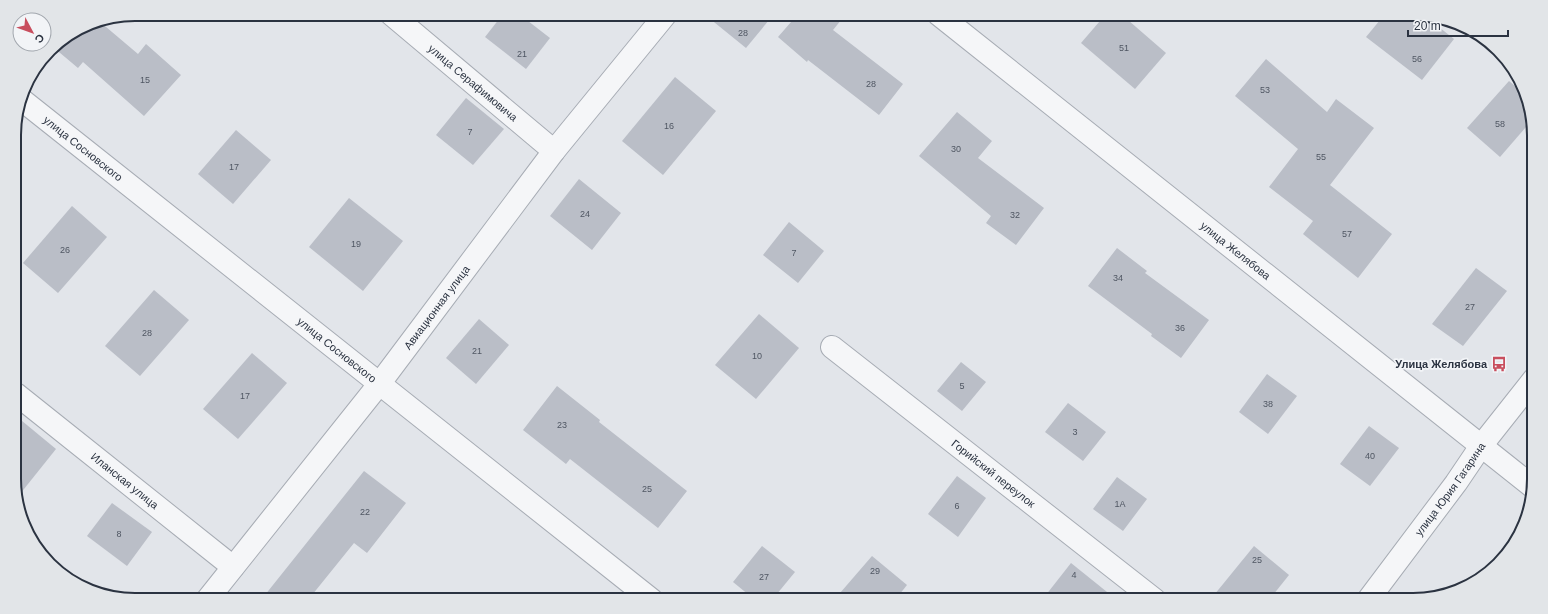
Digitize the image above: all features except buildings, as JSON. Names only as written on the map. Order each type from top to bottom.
[{"type":"street","name":"улица Серафимовича","points":[[400,21],[554,151]]},
{"type":"street","name":"Авиационная улица","points":[[213,593],[380,383],[554,151],[660,21]]},
{"type":"street","name":"улица Желябова","points":[[947,21],[1527,482]]},
{"type":"street","name":"улица Сосновского","points":[[26,103],[643,593]]},
{"type":"street","name":"Горийский переулок","points":[[832,347],[1146,593]]},
{"type":"street","name":"улица Юрия Гагарина","points":[[1373,593],[1456,483],[1480,446],[1527,388]]},
{"type":"street","name":"Иланская улица","points":[[21,398],[233,567]]},
{"type":"place","name":"Улица Желябова","points":[[1499,364]]}]
